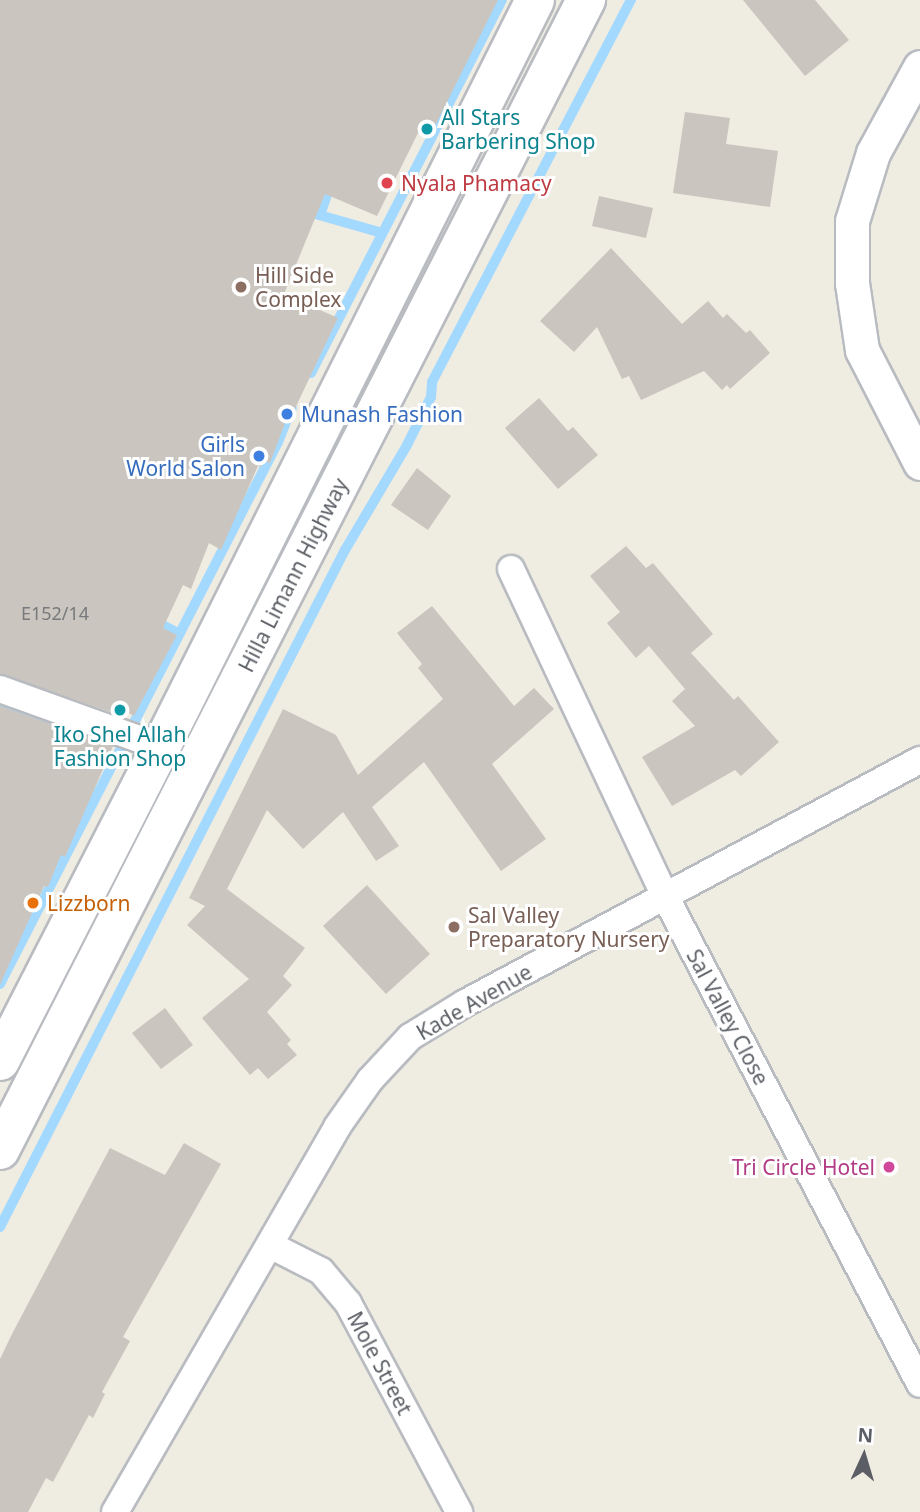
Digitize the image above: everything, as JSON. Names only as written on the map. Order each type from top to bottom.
[{"type":"main road","name":"Hilla Limann Highway","points":[[0,1061],[161,747],[535,0]]},
{"type":"main road","name":"Hilla Limann Highway","points":[[0,1150],[586,0]]},
{"type":"street","points":[[920,67],[873,153],[852,221],[852,283],[862,350],[920,463]]},
{"type":"street","name":"Sal Valley Close","points":[[511,569],[666,898],[920,1384]]},
{"type":"street","points":[[0,689],[161,747]]},
{"type":"street","name":"Kade Avenue","points":[[115,1512],[337,1127],[370,1080],[410,1037],[466,1003],[920,760]]},
{"type":"street","name":"Mole Street","points":[[270,1245],[321,1271],[348,1303],[459,1512]]},
{"type":"building","points":[[0,0],[498,0],[429,138],[418,133],[377,216],[325,194],[284,294],[338,318],[290,419],[287,418],[270,463],[263,461],[261,467],[258,466],[221,550],[209,543],[191,589],[183,585],[163,628],[177,635],[134,716],[127,712],[125,717],[0,674]]},
{"type":"building","points":[[743,0],[815,0],[849,40],[805,76]]},
{"type":"building","points":[[685,112],[730,118],[726,144],[778,151],[770,207],[673,193]]},
{"type":"building","points":[[599,196],[653,208],[646,238],[592,226]]},
{"type":"building","points":[[611,248],[682,324],[708,301],[723,318],[727,314],[746,333],[750,330],[770,353],[730,389],[727,385],[722,390],[704,371],[641,400],[629,376],[622,379],[597,327],[574,352],[540,321]]},
{"type":"building","points":[[539,398],[568,431],[573,427],[598,455],[558,489],[505,428]]},
{"type":"building","points":[[417,468],[451,496],[428,530],[391,505]]},
{"type":"building","points":[[626,546],[646,568],[653,563],[713,634],[691,653],[734,700],[738,696],[779,742],[741,776],[735,770],[672,806],[642,757],[695,726],[672,701],[685,689],[649,646],[636,658],[607,623],[620,612],[590,576]]},
{"type":"building","points":[[432,606],[514,706],[534,688],[554,709],[492,764],[546,839],[501,871],[424,762],[372,807],[399,846],[376,861],[343,812],[303,849],[267,810],[227,889],[305,948],[283,976],[292,985],[267,1012],[291,1040],[287,1044],[297,1055],[268,1079],[258,1068],[250,1075],[202,1018],[249,979],[187,925],[205,906],[189,898],[283,709],[336,735],[358,775],[443,699],[418,668],[422,664],[397,633]]},
{"type":"building","points":[[0,706],[113,746],[65,857],[61,855],[48,887],[44,886],[0,985]]},
{"type":"building","points":[[367,885],[430,954],[386,994],[323,926]]},
{"type":"building","points":[[165,1008],[193,1045],[161,1069],[132,1033]]},
{"type":"building","points":[[184,1143],[221,1164],[123,1337],[130,1341],[102,1392],[105,1394],[93,1418],[89,1415],[53,1482],[46,1478],[28,1512],[0,1512],[0,1359],[12,1334],[110,1148],[165,1175]]},
{"type":"waterway","points":[[311,373],[502,0]]},
{"type":"waterway","points":[[0,1227],[345,550],[407,445],[431,397],[432,382],[631,0]]},
{"type":"waterway","points":[[320,215],[331,183]]},
{"type":"waterway","points":[[305,211],[382,233]]},
{"type":"waterway","points":[[0,984],[278,442],[292,408]]},
{"type":"waterway","points":[[155,621],[179,634]]},
{"type":"waterway","points":[[0,703],[60,728]]},
{"type":"place","name":"All Stars Barbering Shop","points":[[427,129]]},
{"type":"place","name":"Nyala Phamacy","points":[[387,183]]},
{"type":"place","name":"Hill Side Complex","points":[[241,287]]},
{"type":"place","name":"Munash Fashion","points":[[287,414]]},
{"type":"place","name":"Girls World Salon","points":[[259,456]]},
{"type":"place","name":"Iko Shel Allah Fashion Shop","points":[[120,710]]},
{"type":"place","name":"Lizzborn","points":[[33,903]]},
{"type":"place","name":"Sal Valley Preparatory Nursery","points":[[454,927]]},
{"type":"place","name":"Tri Circle Hotel","points":[[889,1167]]}]
